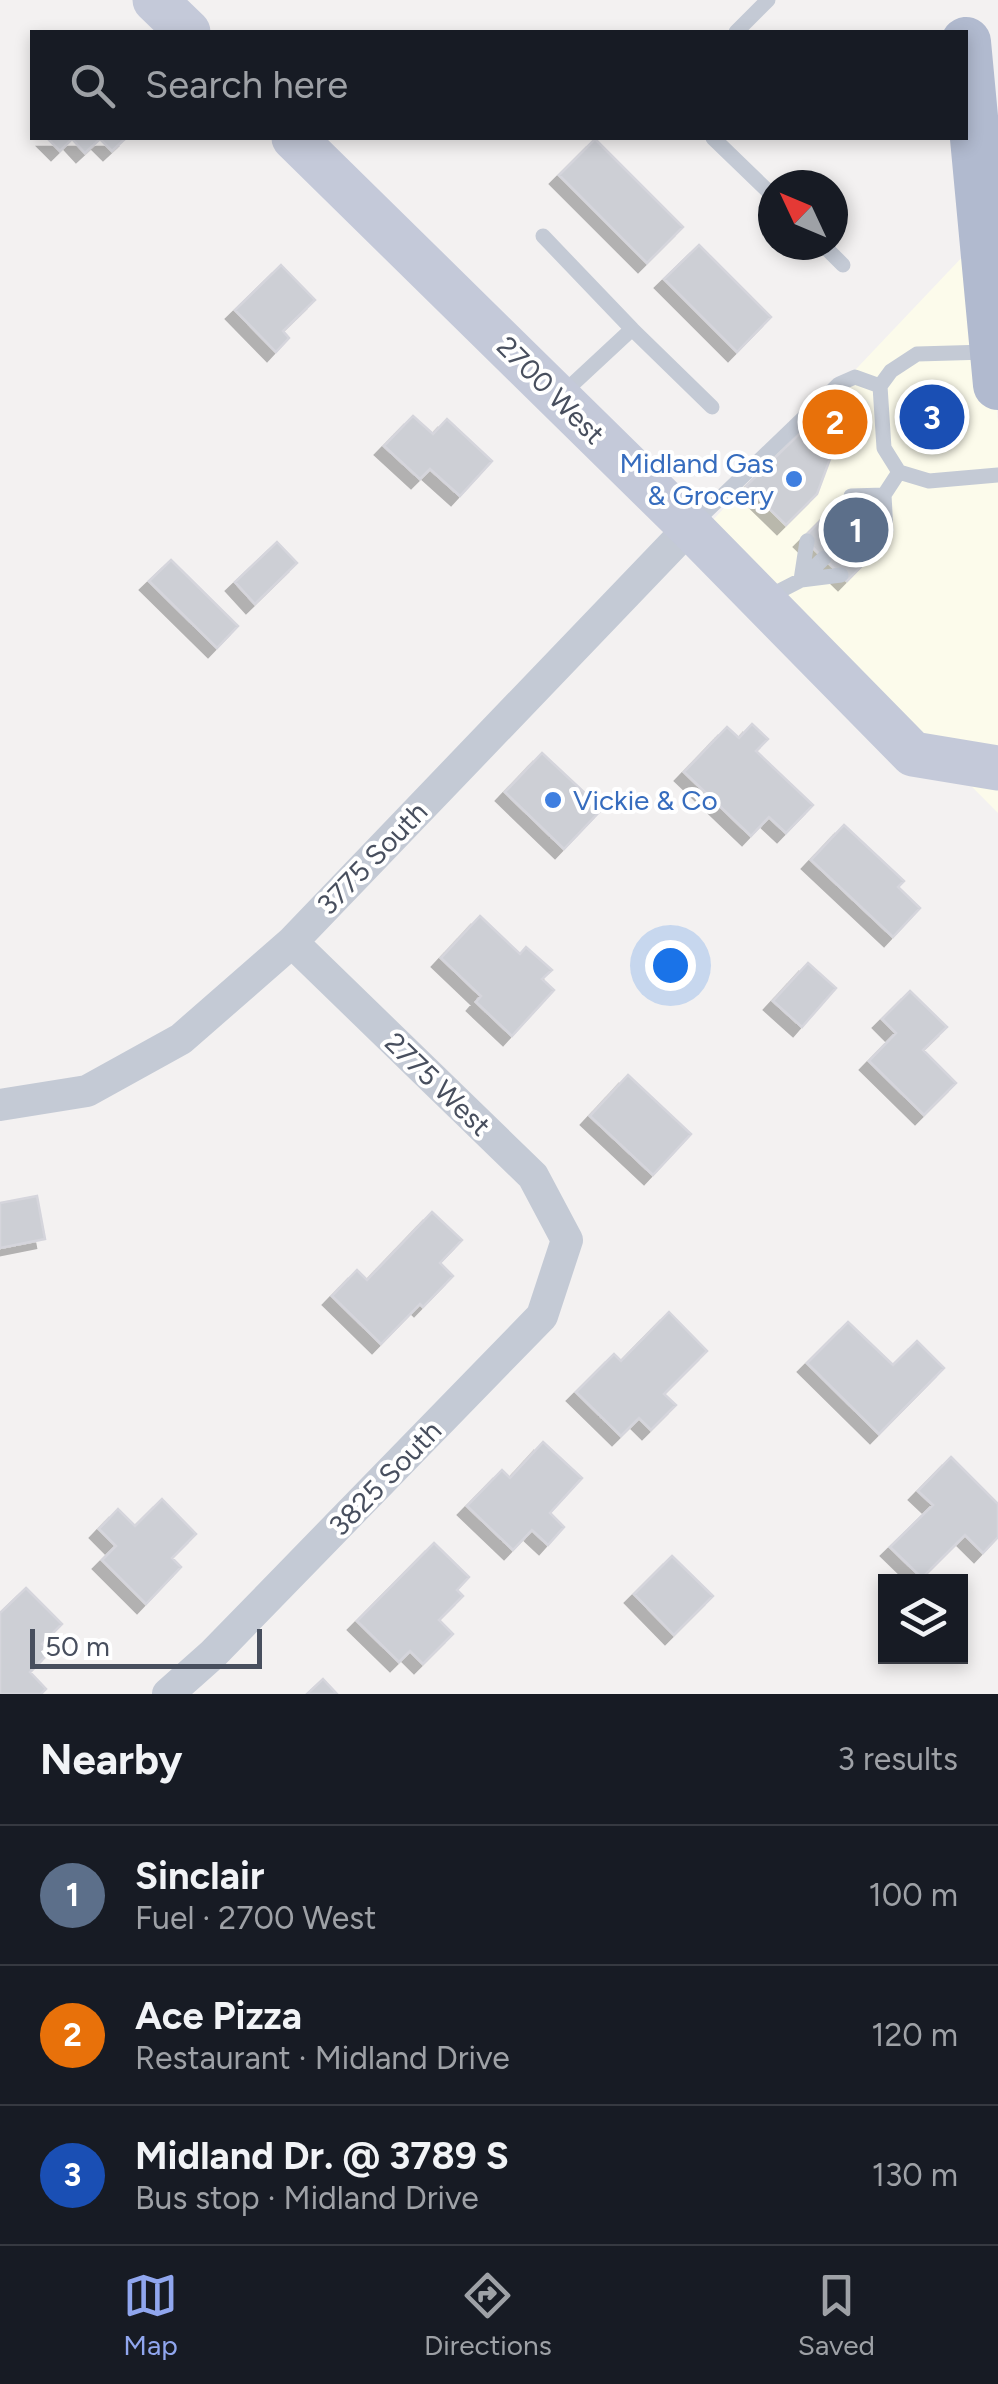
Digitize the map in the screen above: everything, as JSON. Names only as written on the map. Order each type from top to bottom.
[{"type":"main road","points":[[962,0],[964,30]]},
{"type":"main road","points":[[968,64],[996,368]]},
{"type":"street","points":[[154,0],[186,30]]},
{"type":"street","name":"2700 West","points":[[296,140],[690,527],[913,754],[998,768]]},
{"type":"street","name":"3775 South","points":[[0,1105],[87,1091],[180,1040],[292,942],[690,527]]},
{"type":"street","name":"2775 West","points":[[292,942],[533,1176],[567,1240]]},
{"type":"street","name":"3825 South","points":[[168,1694],[213,1654],[542,1316],[567,1240]]},
{"type":"lane","points":[[738,30],[768,0]]},
{"type":"lane","points":[[716,140],[758,181]]},
{"type":"lane","points":[[543,236],[712,407]]},
{"type":"lane","points":[[838,260],[843,265]]},
{"type":"lane","points":[[558,398],[632,329]]},
{"type":"lane","points":[[996,368],[917,354],[891,371],[880,386],[884,448],[899,472],[929,481],[998,474]]},
{"type":"lane","points":[[690,527],[839,384],[855,377],[880,386]]},
{"type":"lane","points":[[868,513],[899,472]]},
{"type":"lane","points":[[852,496],[884,495]]},
{"type":"lane","points":[[884,495],[886,531]]},
{"type":"lane","points":[[801,580],[807,541]]},
{"type":"lane","points":[[762,600],[801,580],[824,558]]},
{"type":"lane","points":[[801,580],[841,575]]},
{"type":"shaded area","points":[[985,233],[998,423],[998,813],[710,523]]},
{"type":"building","points":[[49,140],[71,140],[60,151]]},
{"type":"building","points":[[73,140],[99,140],[85,153]]},
{"type":"building","points":[[101,140],[124,140],[112,151]]},
{"type":"building","points":[[596,140],[683,227],[647,263],[559,175]]},
{"type":"building","points":[[699,245],[771,317],[737,352],[664,279]]},
{"type":"building","points":[[281,265],[315,300],[283,331],[289,338],[276,352],[235,310]]},
{"type":"building","points":[[832,402],[846,416],[817,494],[786,525],[746,486]]},
{"type":"building","points":[[413,416],[433,434],[447,419],[492,461],[460,496],[430,469],[420,479],[384,446]]},
{"type":"building","points":[[848,493],[891,536],[847,581],[803,538]]},
{"type":"building","points":[[277,542],[297,563],[255,604],[235,582]]},
{"type":"building","points":[[171,560],[238,626],[217,648],[149,581]]},
{"type":"building","points":[[752,724],[768,739],[756,751],[813,805],[786,833],[769,817],[751,836],[684,772],[727,727],[739,738]]},
{"type":"building","name":"Vickie & Co","points":[[542,753],[602,809],[564,849],[505,792]]},
{"type":"building","points":[[844,825],[904,881],[898,887],[920,908],[893,937],[811,860]]},
{"type":"building","points":[[480,916],[520,954],[526,947],[552,970],[542,979],[554,990],[512,1036],[476,1002],[481,996],[441,958]]},
{"type":"building","points":[[808,963],[836,988],[802,1027],[773,1001]]},
{"type":"building","points":[[910,991],[947,1027],[923,1050],[956,1083],[924,1115],[869,1061],[896,1033],[882,1019]]},
{"type":"building","points":[[628,1075],[691,1134],[653,1175],[590,1116]]},
{"type":"building","points":[[37,1196],[45,1239],[0,1248],[0,1203]]},
{"type":"building","points":[[432,1212],[462,1240],[440,1263],[453,1276],[381,1344],[332,1296],[357,1270],[367,1280]]},
{"type":"building","points":[[669,1312],[707,1351],[664,1394],[676,1405],[651,1430],[639,1418],[621,1436],[576,1392],[614,1354],[621,1361]]},
{"type":"building","points":[[848,1322],[893,1365],[917,1341],[944,1368],[879,1434],[807,1363]]},
{"type":"building","points":[[543,1442],[582,1478],[550,1513],[564,1527],[548,1545],[532,1530],[513,1550],[467,1506],[502,1470],[510,1478]]},
{"type":"building","points":[[951,1457],[998,1504],[998,1537],[983,1553],[965,1535],[926,1574],[918,1574],[890,1547],[933,1505],[918,1491]]},
{"type":"building","points":[[162,1499],[196,1534],[172,1558],[181,1567],[146,1604],[102,1560],[116,1546],[99,1529],[118,1509],[135,1526]]},
{"type":"building","points":[[434,1543],[469,1577],[457,1590],[463,1596],[439,1620],[453,1634],[423,1664],[410,1651],[399,1662],[357,1621]]},
{"type":"building","points":[[672,1556],[713,1596],[674,1635],[634,1594]]},
{"type":"building","points":[[26,1588],[62,1624],[42,1644],[50,1652],[30,1672],[46,1689],[41,1694],[0,1694],[0,1613]]},
{"type":"building","points":[[323,1679],[337,1694],[307,1694]]},
{"type":"place","name":"Midland Dr. @ 3789 S","points":[[932,417]]},
{"type":"place","name":"Ace Pizza","points":[[835,422]]},
{"type":"place","name":"Midland Gas & Grocery","points":[[794,479]]},
{"type":"place","name":"Sinclair","points":[[856,530]]},
{"type":"place","name":"Vickie & Co","points":[[553,800]]}]
